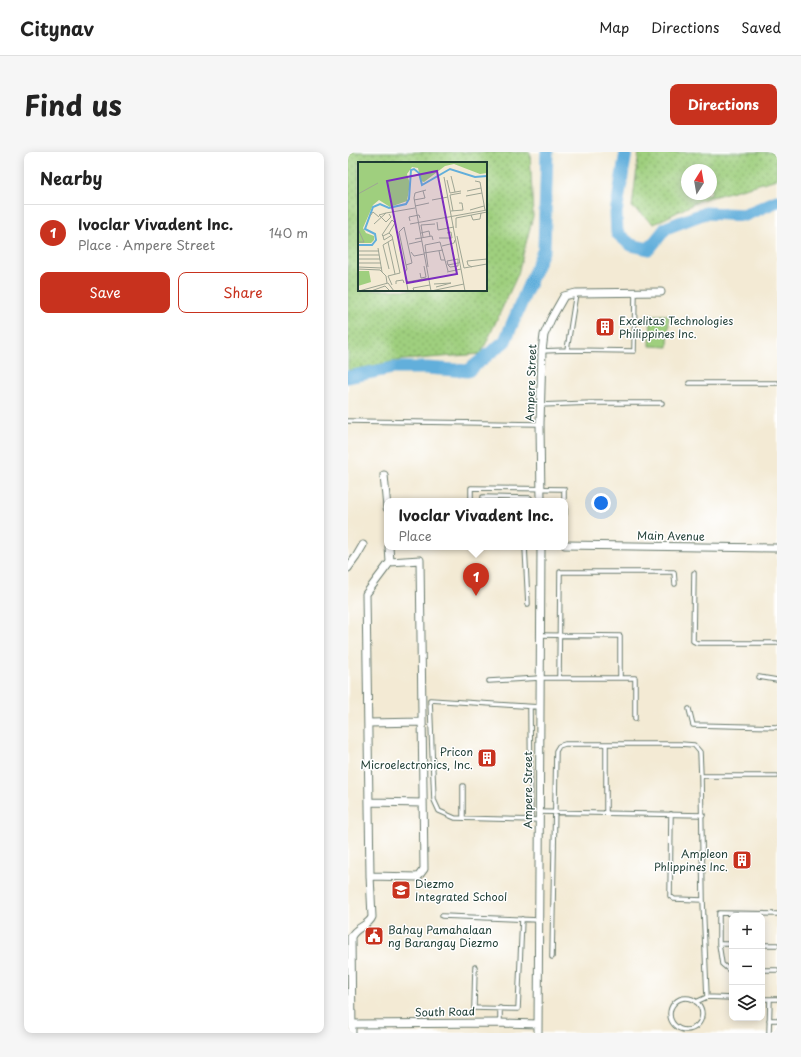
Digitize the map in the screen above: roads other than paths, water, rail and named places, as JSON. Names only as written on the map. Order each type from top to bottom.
[{"type":"street","points":[[576,293],[661,292]]},
{"type":"street","name":"Ampere Street","points":[[541,498],[540,405],[544,335],[564,296],[576,293]]},
{"type":"street","points":[[384,475],[386,498]]},
{"type":"street","points":[[348,568],[363,545]]},
{"type":"street","name":"Main Avenue","points":[[568,545],[777,548]]},
{"type":"street","points":[[352,1033],[351,937],[356,929],[370,922],[372,917],[370,876],[366,594],[390,562],[389,550]]},
{"type":"street","name":"Ampere Street","points":[[538,1033],[541,550]]},
{"type":"street","points":[[370,876],[418,877],[424,869],[420,560],[390,562]]},
{"type":"street","points":[[369,723],[422,722]]},
{"type":"street","points":[[370,802],[424,803]]},
{"type":"street","name":"South Road","points":[[352,1024],[500,1022],[538,1024]]},
{"type":"lane","points":[[542,351],[634,351],[635,292]]},
{"type":"lane","points":[[567,350],[576,293]]},
{"type":"lane","points":[[688,383],[777,383]]},
{"type":"lane","points":[[540,405],[662,403]]},
{"type":"lane","points":[[348,421],[540,424]]},
{"type":"lane","points":[[471,498],[471,488],[541,488],[564,489],[564,498]]},
{"type":"lane","points":[[520,489],[521,498]]},
{"type":"lane","points":[[483,498],[502,498]]},
{"type":"lane","points":[[525,550],[528,604]]},
{"type":"lane","points":[[558,678],[560,572],[674,572],[675,584]]},
{"type":"lane","points":[[694,573],[693,641],[698,643],[777,643]]},
{"type":"lane","points":[[540,635],[620,636],[620,678]]},
{"type":"lane","points":[[489,681],[540,678],[635,678],[635,719]]},
{"type":"lane","points":[[759,678],[777,680]]},
{"type":"lane","points":[[540,708],[430,700],[434,800],[439,811],[455,818],[531,820],[539,816],[556,813],[703,815]]},
{"type":"lane","points":[[530,707],[531,820]]},
{"type":"lane","points":[[689,709],[693,725],[777,727]]},
{"type":"lane","points":[[552,957],[556,813],[556,750],[559,746],[565,744],[694,745],[700,752],[702,776],[703,900],[707,997]]},
{"type":"lane","points":[[606,744],[606,813]]},
{"type":"lane","points":[[702,776],[777,776]]},
{"type":"lane","points":[[462,818],[463,786]]},
{"type":"lane","points":[[670,814],[670,896],[674,899],[703,900]]},
{"type":"lane","points":[[729,969],[722,964],[719,944],[719,913],[777,914]]},
{"type":"lane","points":[[442,916],[538,920]]},
{"type":"lane","points":[[475,967],[474,1008],[518,1009],[522,919]]},
{"type":"lane","points":[[719,944],[729,944]]},
{"type":"lane","points":[[765,945],[777,945]]},
{"type":"lane","points":[[765,970],[777,970]]},
{"type":"lane","points":[[696,1002],[707,997],[729,998]]},
{"type":"lane","points":[[682,998],[692,999],[696,1002],[700,1006],[702,1017],[696,1026],[685,1030],[675,1026],[669,1017],[670,1007],[673,1003],[682,998]]},
{"type":"lane","points":[[765,999],[777,999]]},
{"type":"lane","points":[[769,1033],[770,999]]},
{"type":"lane","points":[[500,1008],[500,1022]]},
{"type":"lane","points":[[769,1020],[777,1020]]},
{"type":"waterway","points":[[348,377],[393,368],[427,368],[468,371],[505,341],[544,249],[547,152]]},
{"type":"waterway","points":[[626,152],[616,213],[617,233],[631,245],[649,249],[666,228],[705,213],[745,215],[777,201]]},
{"type":"place","name":"Excelitas Technologies Philippines Inc.","points":[[605,327]]},
{"type":"place","name":"Ivoclar Vivadent Inc.","points":[[476,596]]},
{"type":"place","name":"Pricon Microelectronics, Inc.","points":[[487,758]]},
{"type":"place","name":"Ampleon Phlippines Inc.","points":[[742,860]]},
{"type":"place","name":"Diezmo Integrated School","points":[[401,890]]},
{"type":"place","name":"Bahay Pamahalaan ng Barangay Diezmo","points":[[374,936]]}]
